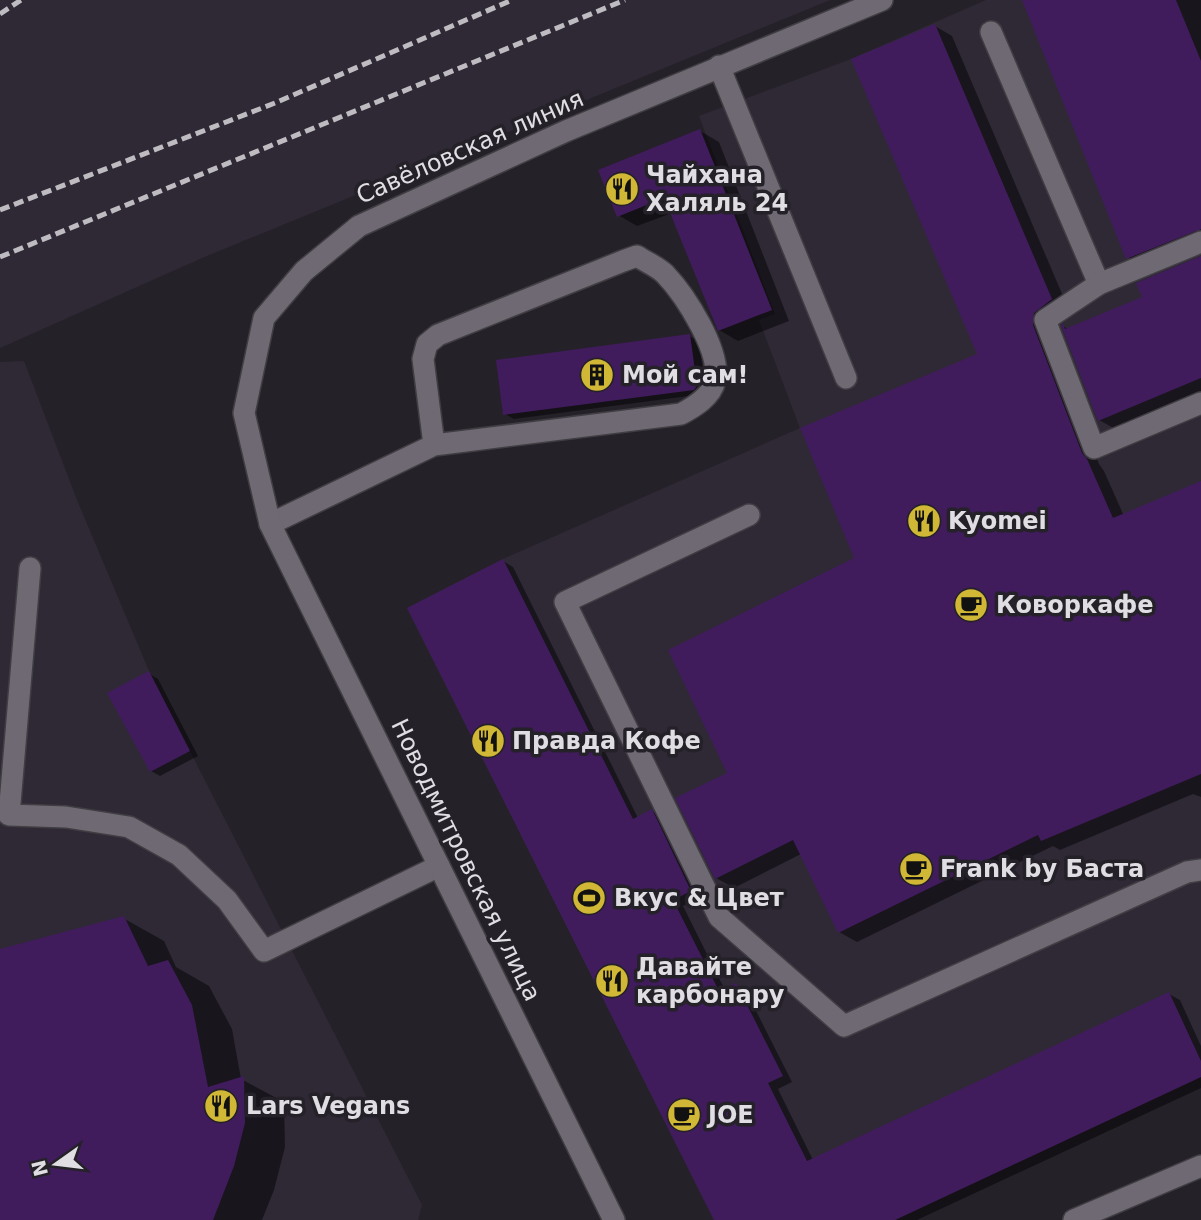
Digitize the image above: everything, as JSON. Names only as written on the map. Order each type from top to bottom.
[{"type":"street","name":"Савёловская линия","points":[[270,524],[244,413],[264,318],[304,271],[359,226],[566,131],[882,0]]},
{"type":"street","points":[[991,32],[1099,284]]},
{"type":"street","points":[[719,66],[846,378]]},
{"type":"street","points":[[1201,242],[1099,284],[1045,320],[1094,447],[1201,403]]},
{"type":"street","points":[[270,524],[434,445],[681,414],[699,404],[715,382],[711,344],[664,273],[638,256],[623,261],[438,335],[427,344],[423,359],[434,445]]},
{"type":"street","points":[[749,514],[565,602],[719,917],[844,1026],[1187,872],[1201,870]]},
{"type":"street","name":"Новодмитровская улица","points":[[270,524],[614,1220]]},
{"type":"street","points":[[30,568],[9,816],[66,817],[130,827],[179,855],[227,900],[264,951],[439,866]]},
{"type":"street","points":[[1074,1220],[1201,1167]]},
{"type":"shaded area","points":[[0,0],[830,0],[202,258],[0,348]]},
{"type":"shaded area","points":[[986,0],[1201,0],[1201,1077],[895,1220],[714,1220],[407,608],[503,559],[800,428],[759,320],[775,314],[699,116],[851,59]]},
{"type":"shaded area","points":[[24,361],[77,500],[149,671],[422,1205],[418,1220],[0,1220],[0,362]]},
{"type":"building","points":[[1022,0],[1176,0],[1201,61],[1201,229],[1126,259]]},
{"type":"building","points":[[935,24],[1052,299],[1034,313],[1033,325],[1082,453],[1113,518],[1201,481],[1201,774],[1041,841],[1038,835],[838,933],[793,840],[715,879],[675,798],[727,773],[668,650],[854,558],[800,428],[977,354],[851,59]]},
{"type":"building","points":[[700,129],[772,310],[718,331],[664,198],[617,217],[598,170]]},
{"type":"building","points":[[1201,256],[1201,378],[1098,421],[1061,325],[1063,324],[1065,329],[1142,297],[1136,283]]},
{"type":"building","name":"Мой сам!","points":[[690,334],[697,386],[694,390],[503,415],[496,360]]},
{"type":"building","points":[[503,559],[633,819],[652,809],[691,891],[673,900],[719,991],[736,983],[783,1076],[768,1083],[807,1161],[1169,992],[1201,1061],[1201,1077],[895,1220],[714,1220],[407,608]]},
{"type":"building","points":[[149,671],[190,751],[150,772],[107,693]]},
{"type":"building","points":[[124,916],[148,966],[168,960],[192,1005],[208,1087],[244,1076],[245,1123],[234,1166],[213,1220],[0,1220],[0,949]]},
{"type":"railway","points":[[0,14],[21,0]]},
{"type":"railway","points":[[0,210],[275,103],[512,0]]},
{"type":"railway","points":[[0,257],[625,0]]},
{"type":"place","name":"Чайхана Халяль 24","points":[[622,189]]},
{"type":"place","name":"Мой сам!","points":[[597,375]]},
{"type":"place","name":"Kyomei","points":[[924,521]]},
{"type":"place","name":"Коворкафе","points":[[971,605]]},
{"type":"place","name":"Правда Кофе","points":[[488,741]]},
{"type":"place","name":"Frank by Баста","points":[[916,869]]},
{"type":"place","name":"Вкус & Цвет","points":[[589,898]]},
{"type":"place","name":"Давайте карбонару","points":[[612,981]]},
{"type":"place","name":"Lars Vegans","points":[[221,1106]]},
{"type":"place","name":"JOE","points":[[684,1115]]}]
